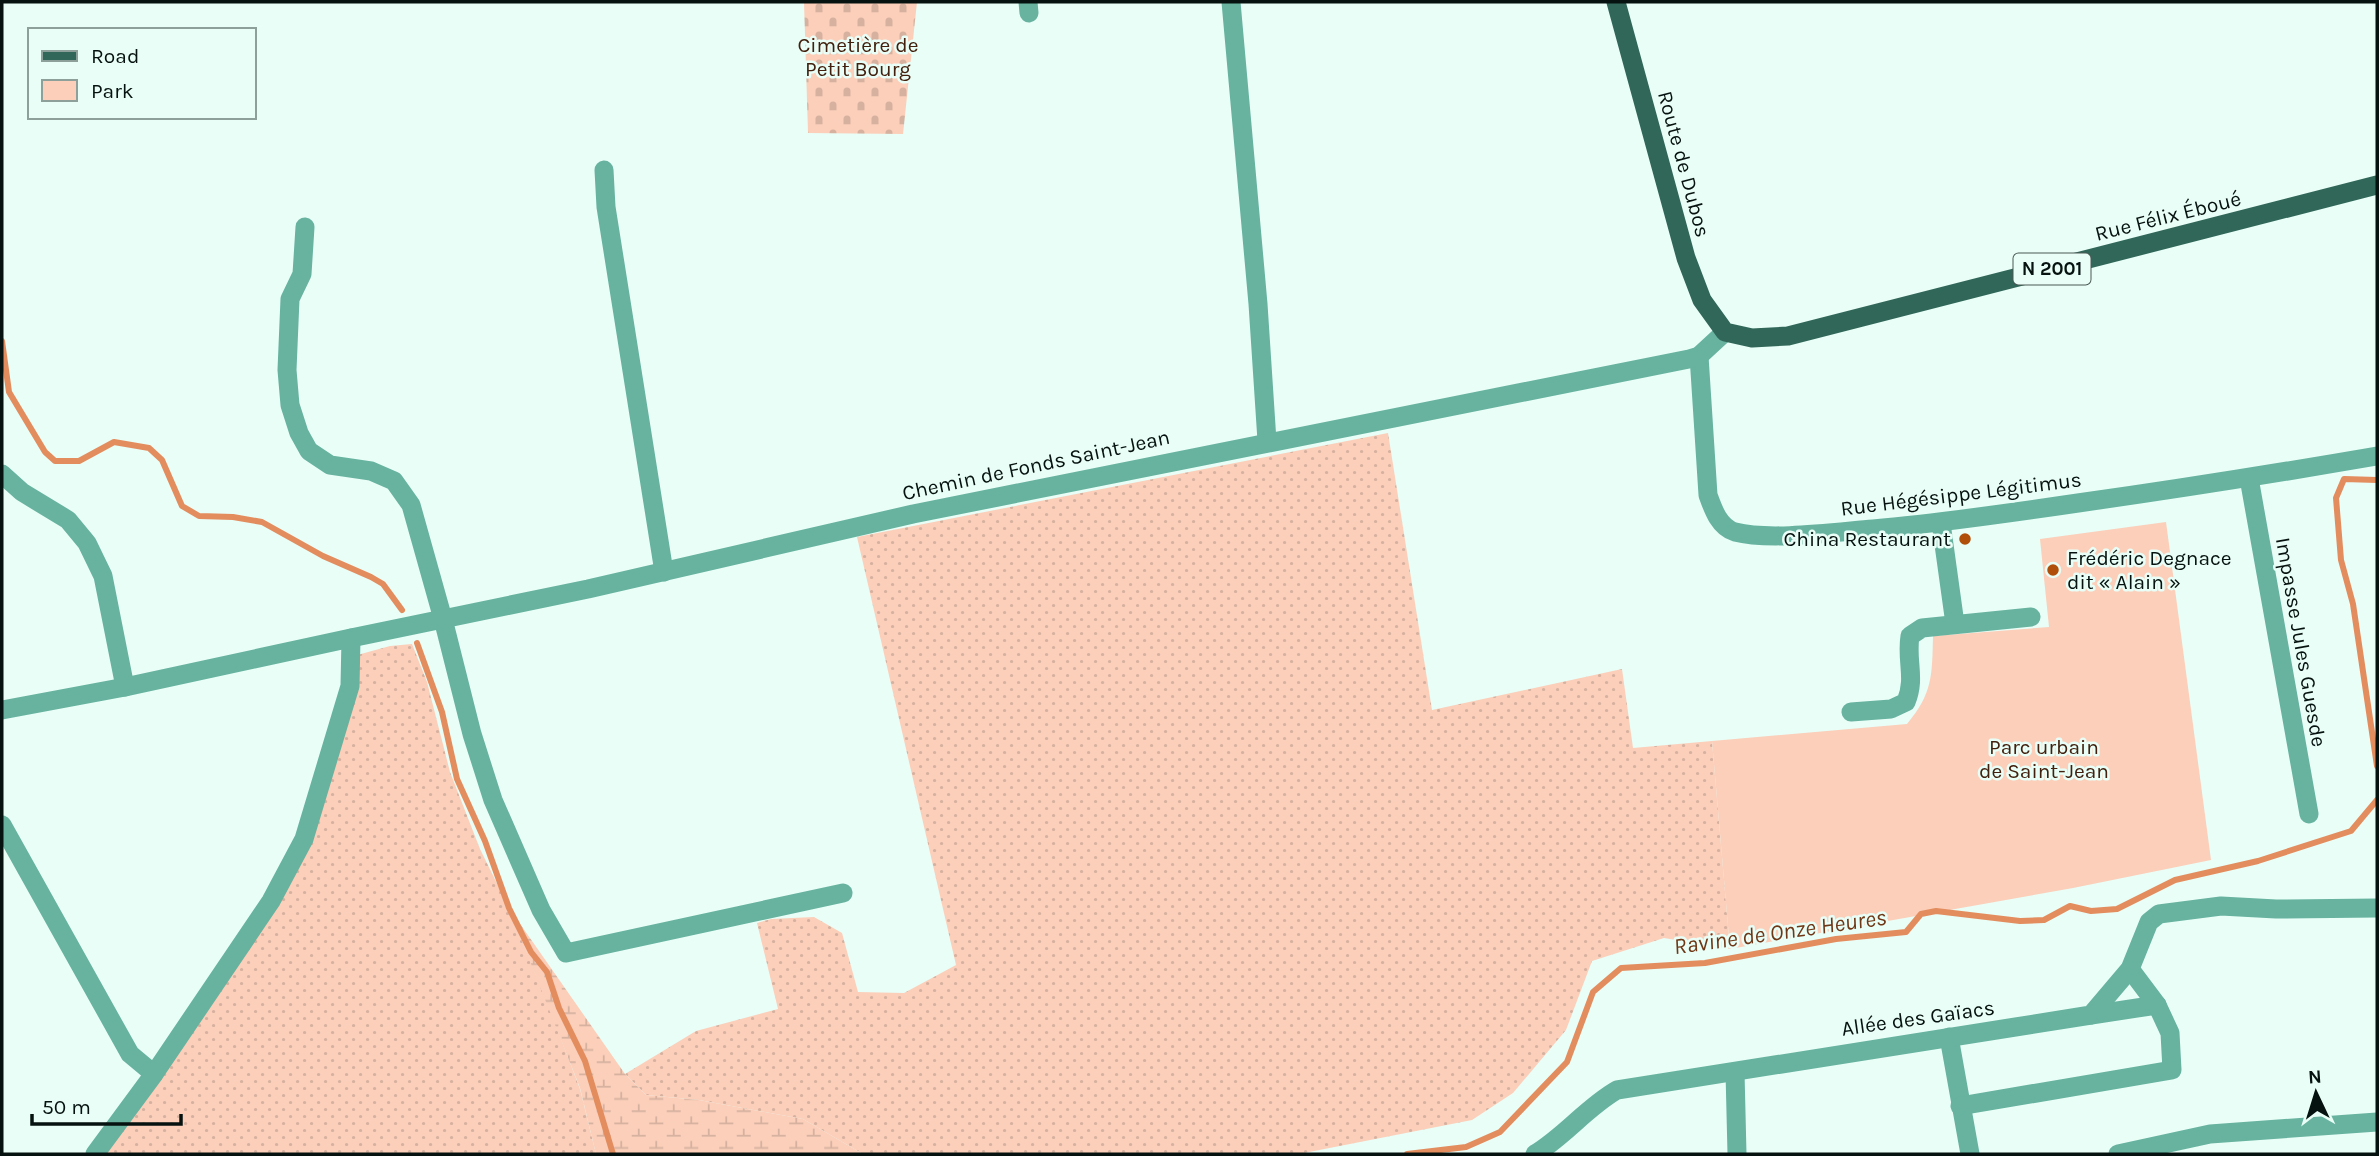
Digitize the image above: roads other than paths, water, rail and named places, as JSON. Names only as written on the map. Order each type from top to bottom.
[{"type":"main road","name":"Route de Dubos","points":[[1616,2],[1686,258],[1702,300],[1725,331]]},
{"type":"main road","name":"Rue Félix Éboué","points":[[1725,331],[1752,338],[1788,336],[2377,186]]},
{"type":"street","points":[[1231,2],[1268,442]]},
{"type":"street","points":[[604,170],[607,207],[664,572]]},
{"type":"street","points":[[305,227],[302,274],[290,299],[287,369],[290,405],[299,433],[309,451],[330,465],[370,471],[394,481],[411,505],[472,734],[493,800],[541,910],[566,953],[843,893]]},
{"type":"street","points":[[1699,356],[1725,331]]},
{"type":"street","name":"Chemin de Fonds Saint-Jean","points":[[2,710],[125,687],[664,572],[872,522],[1699,356]]},
{"type":"street","name":"Rue Hégésippe Légitimus","points":[[1699,356],[1708,495],[1721,522],[1733,531],[1762,535],[1826,533],[1941,523],[2249,478],[2377,456]]},
{"type":"street","points":[[2,474],[22,492],[68,520],[88,543],[103,576],[125,687]]},
{"type":"street","name":"Impasse Jules Guesde","points":[[2249,478],[2309,814]]},
{"type":"street","points":[[1941,523],[1955,624]]},
{"type":"street","points":[[1852,712],[1891,709],[1906,702],[1912,688],[1908,649],[1910,636],[1922,628],[2031,617]]},
{"type":"street","points":[[95,1154],[154,1074],[271,901],[304,839],[350,686],[351,638]]},
{"type":"street","points":[[2,825],[130,1054],[154,1074]]},
{"type":"street","points":[[2091,1015],[2130,969],[2149,922],[2160,914],[2221,906],[2276,909],[2377,908]]},
{"type":"street","points":[[1960,1106],[2172,1070],[2170,1033],[2157,1004],[2130,969]]},
{"type":"street","name":"Allée des Gaïacs","points":[[1535,1154],[1547,1147],[1599,1100],[1617,1090],[2157,1004]]},
{"type":"street","points":[[1949,1037],[1970,1154]]},
{"type":"street","points":[[1735,1072],[1737,1154]]},
{"type":"street","points":[[2118,1154],[2210,1133],[2377,1122]]},
{"type":"waterway","points":[[2,341],[9,392],[45,452],[55,461],[79,461],[114,442],[149,448],[162,460],[182,506],[199,516],[233,517],[262,522],[323,556],[383,584],[402,610]]},
{"type":"waterway","name":"Ravine de Onze Heures","points":[[2377,480],[2344,479],[2336,498],[2341,560],[2353,604],[2377,766]]},
{"type":"waterway","points":[[417,643],[442,712],[457,779],[485,841],[509,908],[531,952],[547,972],[559,1008],[585,1061],[613,1154]]},
{"type":"waterway","name":"Ravine de Onze Heures","points":[[1407,1154],[1466,1147],[1500,1132],[1567,1062],[1593,992],[1621,968],[1705,963],[1836,939],[1906,932],[1921,914],[1936,911],[2020,921],[2044,920],[2070,906],[2091,911],[2117,909],[2175,880],[2258,861],[2351,831],[2377,800]]},
{"type":"place","name":"China Restaurant","points":[[1965,539]]},
{"type":"place","name":"Frédéric Degnace dit « Alain »","points":[[2053,570]]},
{"type":"park label","name":"Cimetière de Petit Bourg","points":[[858,57]]},
{"type":"park label","name":"Parc urbain de Saint-Jean","points":[[2044,759]]}]
